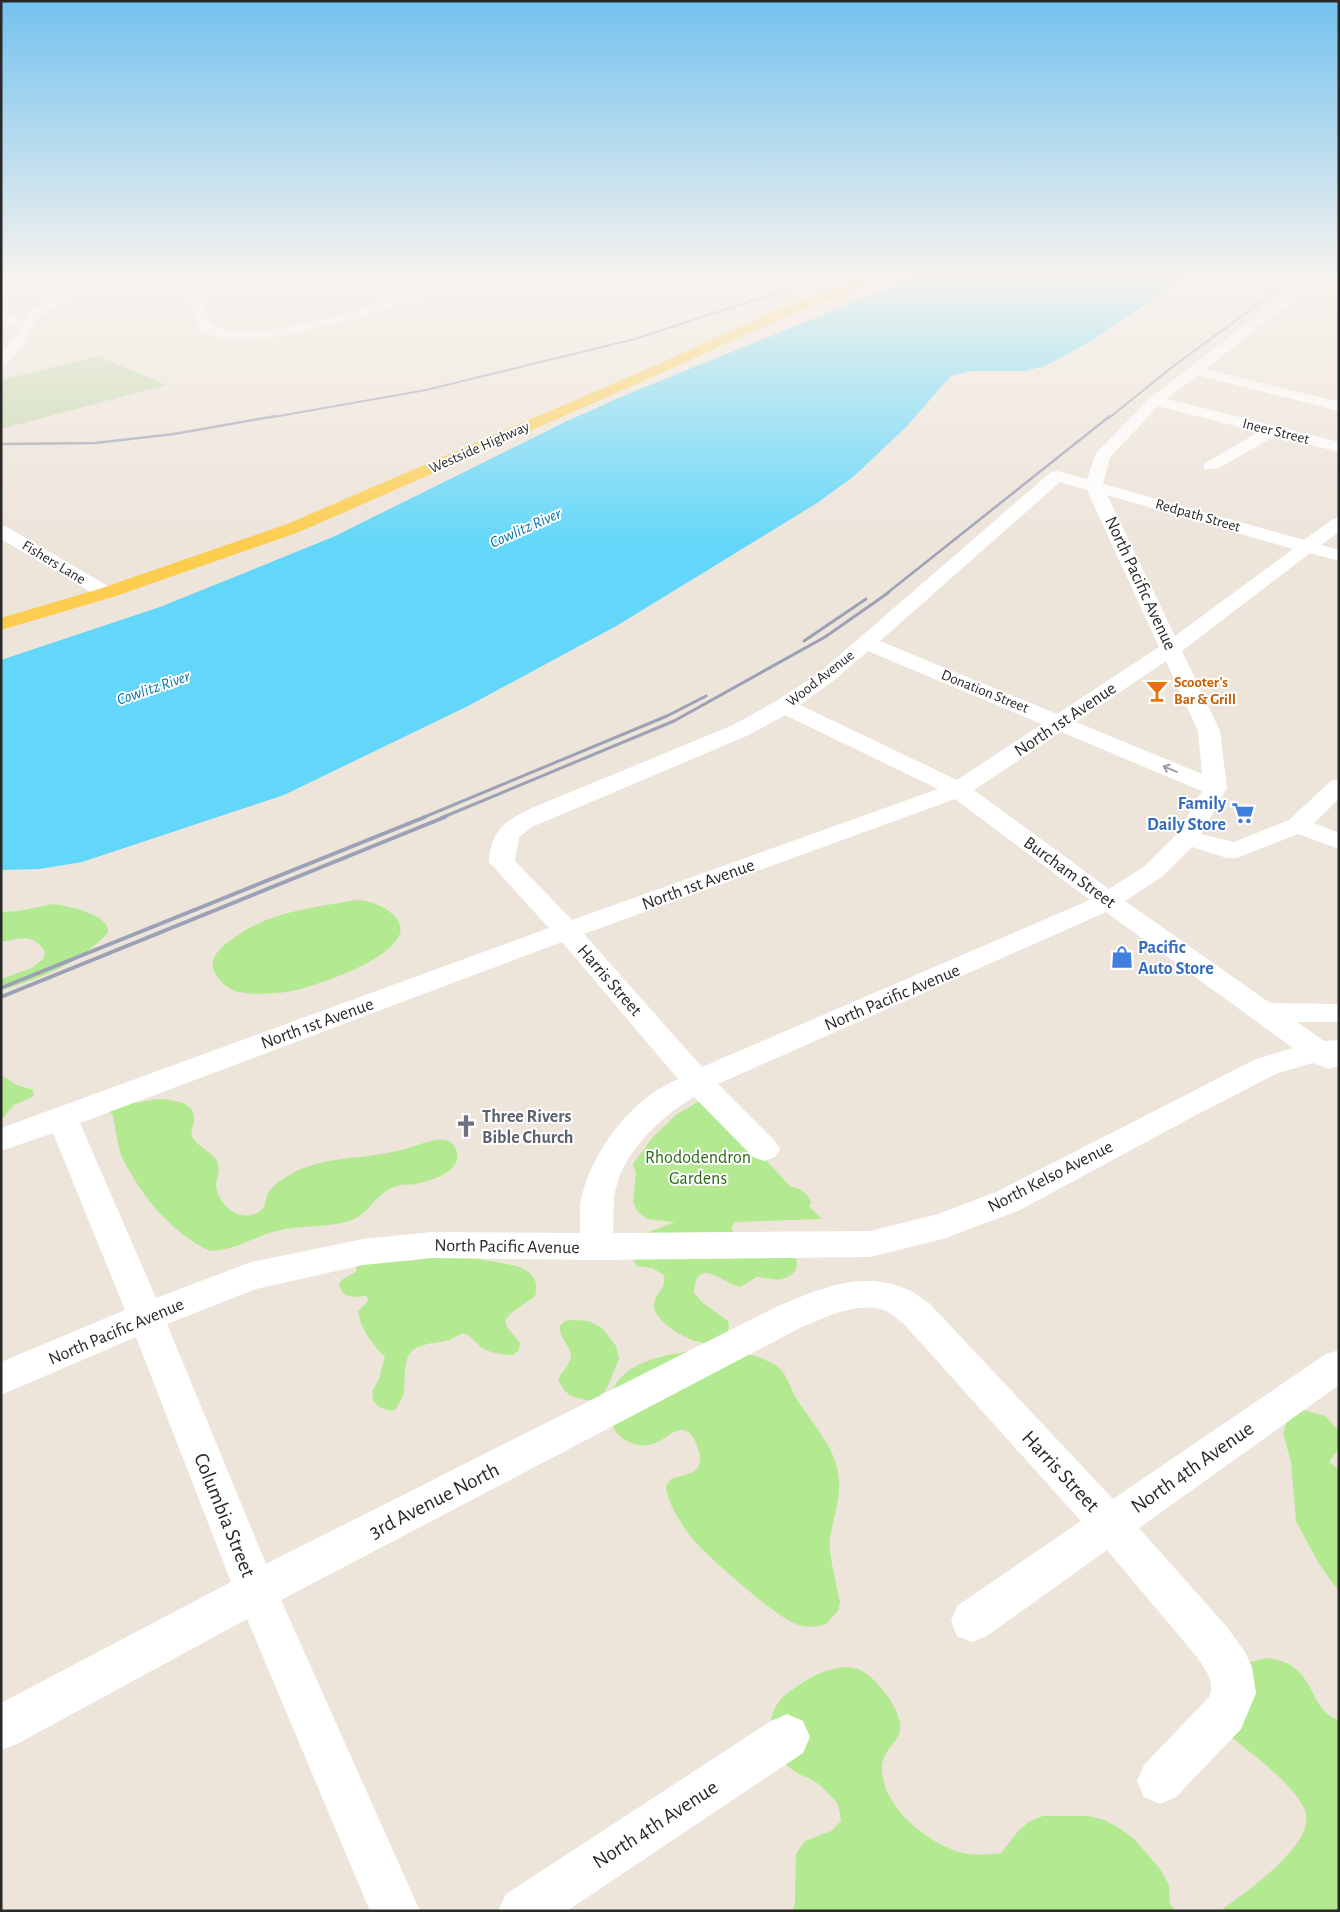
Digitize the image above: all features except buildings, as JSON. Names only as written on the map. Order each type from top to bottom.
[{"type":"main road","name":"Westside Highway","points":[[1,624],[106,593],[293,528],[665,366]]},
{"type":"street","points":[[1094,486],[1102,456],[1155,401],[1199,366]]},
{"type":"street","points":[[1194,370],[1332,405],[1339,392]]},
{"type":"street","name":"Ineer Street","points":[[1155,401],[1339,447]]},
{"type":"street","points":[[1211,466],[1273,430]]},
{"type":"street","name":"Redpath Street","points":[[1057,476],[1339,556]]},
{"type":"street","name":"Wood Avenue","points":[[541,813],[741,730],[784,706],[826,677],[1057,476]]},
{"type":"street","name":"North Pacific Avenue","points":[[1,1379],[146,1317],[251,1276],[362,1252],[432,1245],[596,1247],[598,1197],[605,1174],[635,1126],[662,1102],[697,1080],[1076,918],[1108,901],[1154,871],[1187,838],[1215,788],[1209,731],[1172,648],[1094,486]]},
{"type":"street","name":"North 1st Avenue","points":[[1,1140],[567,931],[958,790],[1172,648],[1339,523]]},
{"type":"street","name":"Fishers Lane","points":[[4,534],[106,593]]},
{"type":"street","name":"Donation Street","points":[[865,642],[1215,788]]},
{"type":"street","name":"Burcham Street","points":[[784,706],[958,790],[1262,1012],[1332,1056]]},
{"type":"street","points":[[1187,838],[1227,850],[1237,850],[1298,825],[1339,786]]},
{"type":"street","name":"Harris Street","points":[[541,813],[521,822],[507,834],[502,846],[502,862],[567,931],[697,1080],[764,1149]]},
{"type":"street","points":[[1298,825],[1339,842]]},
{"type":"street","points":[[1262,1012],[1339,1013]]},
{"type":"street","name":"North Kelso Avenue","points":[[596,1247],[870,1244],[943,1226],[1008,1201],[1187,1106],[1267,1066],[1332,1056]]},
{"type":"street","name":"Columbia Street","points":[[62,1117],[146,1317],[256,1591],[395,1911]]},
{"type":"street","name":"Harris Street","points":[[875,1294],[896,1300],[916,1313],[1110,1524],[1212,1642],[1230,1668],[1234,1693],[1225,1714],[1160,1781]]},
{"type":"street","name":"3rd Avenue North","points":[[1,1728],[256,1591],[787,1318],[822,1304],[850,1296],[875,1294]]},
{"type":"street","name":"North 4th Avenue","points":[[972,1621],[1339,1365]]},
{"type":"street","name":"North 4th Avenue","points":[[523,1911],[788,1737]]},
{"type":"green space","points":[[57,366],[122,366],[166,385],[1,429],[1,380]]},
{"type":"green space","points":[[356,900],[383,907],[396,918],[400,930],[395,943],[381,955],[342,975],[292,991],[252,994],[239,992],[228,987],[218,979],[213,968],[217,952],[244,931],[284,914]]},
{"type":"green space","points":[[53,904],[77,909],[96,916],[107,926],[108,933],[84,953],[59,969],[1,990],[1,979],[32,968],[44,958],[45,952],[31,939],[21,938],[1,942],[1,912],[19,911]]},
{"type":"green space","points":[[1,1075],[17,1085],[33,1090],[34,1096],[14,1105],[1,1120]]},
{"type":"green space","name":"Rhododendron Gardens","points":[[706,1097],[790,1186],[805,1193],[811,1202],[809,1206],[822,1219],[735,1222],[731,1227],[734,1233],[795,1258],[797,1267],[786,1278],[757,1277],[740,1287],[711,1274],[705,1273],[700,1275],[696,1281],[694,1293],[703,1303],[728,1321],[729,1327],[727,1334],[706,1343],[683,1336],[661,1319],[656,1313],[654,1303],[664,1284],[664,1275],[652,1268],[637,1266],[631,1256],[641,1235],[675,1222],[647,1219],[638,1212],[633,1202],[636,1173],[633,1164],[653,1137],[676,1115]]},
{"type":"green space","points":[[156,1099],[181,1102],[191,1109],[194,1114],[191,1133],[193,1138],[217,1161],[219,1170],[216,1183],[219,1196],[227,1207],[238,1214],[251,1215],[260,1211],[270,1190],[280,1181],[304,1168],[317,1164],[387,1153],[429,1141],[440,1140],[453,1144],[457,1153],[457,1160],[449,1170],[436,1178],[416,1184],[399,1185],[388,1190],[378,1197],[361,1215],[348,1221],[330,1225],[275,1231],[239,1245],[210,1251],[183,1235],[160,1213],[140,1188],[118,1145],[113,1116],[109,1111],[127,1101],[136,1103]]},
{"type":"green space","points":[[447,1253],[517,1266],[533,1277],[536,1286],[535,1296],[510,1314],[505,1320],[507,1327],[520,1343],[519,1350],[512,1355],[492,1352],[481,1347],[471,1337],[462,1333],[451,1339],[418,1347],[412,1350],[406,1362],[403,1396],[395,1410],[386,1410],[375,1403],[372,1395],[385,1357],[368,1336],[361,1324],[358,1311],[369,1300],[366,1296],[353,1297],[346,1295],[339,1284],[343,1279],[356,1272],[358,1260],[410,1261]]},
{"type":"green space","points":[[565,1321],[589,1321],[602,1328],[616,1346],[619,1359],[606,1390],[594,1400],[571,1396],[565,1391],[558,1380],[571,1358],[561,1334],[560,1326]]},
{"type":"green space","points":[[701,1350],[748,1354],[766,1360],[779,1368],[785,1375],[801,1406],[829,1447],[834,1458],[839,1482],[830,1544],[831,1561],[840,1602],[838,1611],[826,1624],[804,1626],[786,1619],[739,1583],[688,1533],[677,1517],[666,1486],[671,1479],[691,1473],[698,1466],[700,1455],[690,1434],[680,1430],[655,1443],[638,1445],[623,1439],[615,1430],[610,1413],[611,1396],[617,1382],[627,1372],[640,1364],[654,1359]]},
{"type":"green space","points":[[1303,1410],[1325,1416],[1339,1431],[1339,1448],[1329,1462],[1339,1469],[1339,1589],[1318,1562],[1296,1521],[1291,1462],[1283,1433],[1289,1416]]},
{"type":"green space","points":[[1266,1658],[1283,1662],[1295,1668],[1303,1677],[1321,1706],[1328,1714],[1339,1720],[1339,1911],[1220,1911],[1277,1866],[1291,1851],[1301,1836],[1306,1821],[1304,1808],[1297,1797],[1278,1776],[1222,1729],[1232,1676],[1250,1662]]},
{"type":"green space","points":[[847,1667],[860,1670],[868,1675],[888,1696],[893,1705],[900,1722],[900,1730],[899,1735],[882,1763],[884,1783],[897,1809],[907,1820],[931,1839],[956,1851],[984,1855],[1001,1853],[1019,1830],[1030,1821],[1043,1816],[1088,1816],[1104,1820],[1134,1839],[1160,1869],[1169,1886],[1170,1904],[1176,1911],[793,1911],[795,1902],[796,1854],[805,1841],[831,1831],[841,1821],[840,1811],[832,1797],[817,1783],[793,1770],[782,1760],[772,1740],[770,1730],[771,1719],[774,1709],[780,1700],[796,1687],[823,1672]]},
{"type":"water","name":"Cowlitz River","points":[[696,366],[1043,366],[1026,371],[972,371],[951,376],[905,428],[853,477],[817,503],[618,625],[468,706],[284,795],[82,862],[40,869],[1,870],[1,660],[160,607],[333,537],[567,421]]},
{"type":"railway","points":[[268,418],[426,390],[523,366]]},
{"type":"railway","points":[[1109,418],[1173,366]]},
{"type":"railway","points":[[1,444],[95,443],[174,434],[276,416]]},
{"type":"railway","points":[[886,594],[1110,416]]},
{"type":"railway","points":[[441,818],[674,721],[825,637],[888,593]]},
{"type":"railway","points":[[804,641],[866,599]]},
{"type":"railway","points":[[422,818],[667,716],[706,696]]},
{"type":"railway","points":[[1,988],[425,817]]},
{"type":"railway","points":[[1,997],[445,817]]},
{"type":"place","name":"Scooter's Bar & Grill","points":[[1157,691]]},
{"type":"place","name":"Family Daily Store","points":[[1243,813]]},
{"type":"place","name":"Pacific Auto Store","points":[[1122,957]]},
{"type":"place","name":"Three Rivers Bible Church","points":[[466,1126]]}]
